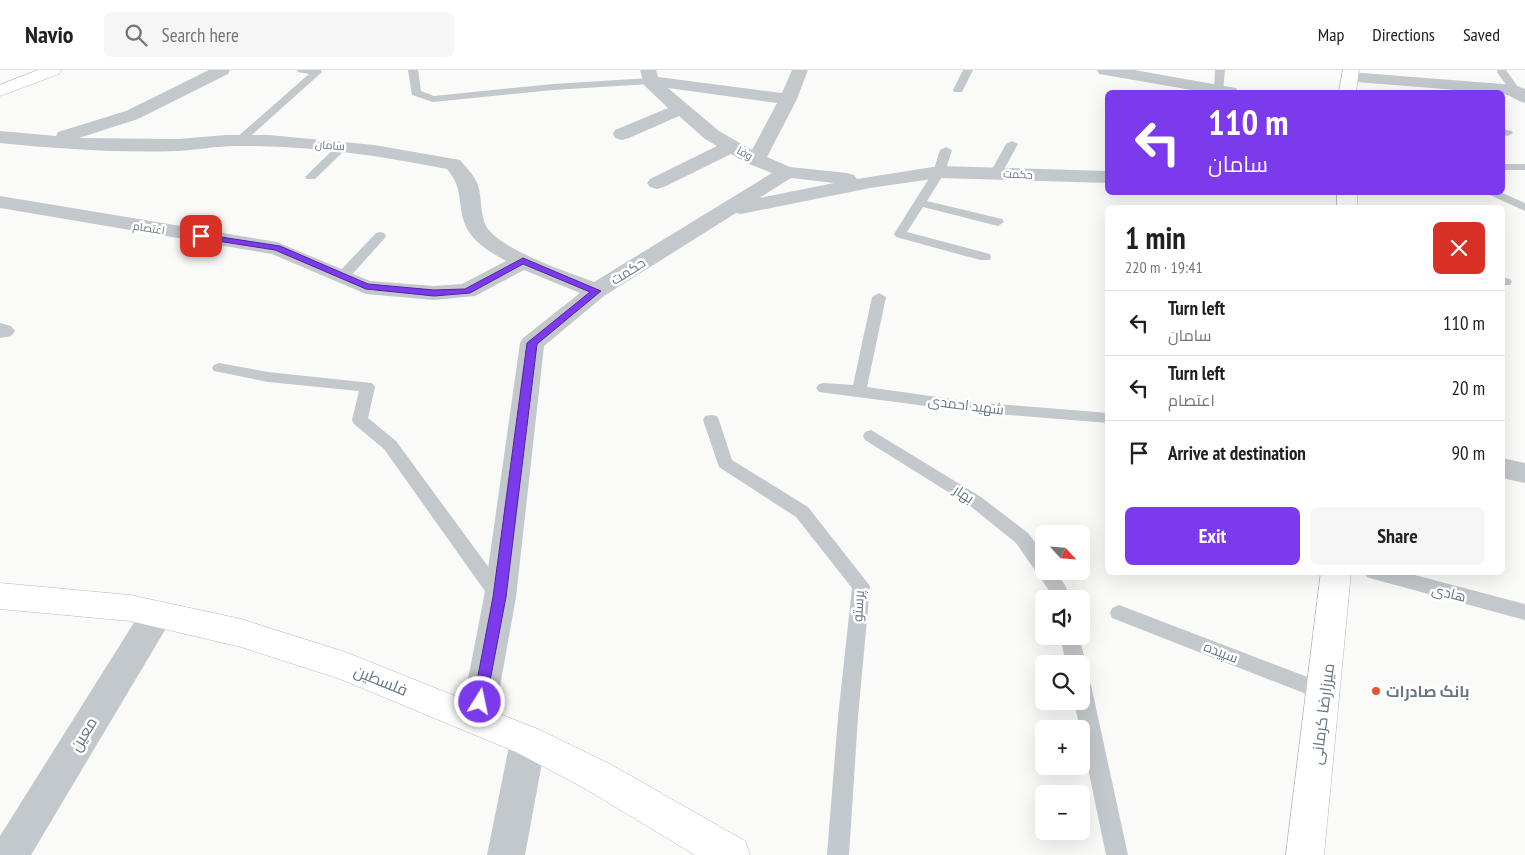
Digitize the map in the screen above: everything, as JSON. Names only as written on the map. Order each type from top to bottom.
[{"type":"main road","points":[[0,91],[53,70]]},
{"type":"main road","name":"میرزارضا کرمانی","points":[[1305,855],[1336,575]]},
{"type":"main road","name":"فلسطین","points":[[0,596],[130,608],[241,633],[348,667],[528,740],[597,776],[731,855]]},
{"type":"street","points":[[44,142],[132,115],[222,70]]},
{"type":"street","points":[[756,160],[788,100],[800,70]]},
{"type":"street","points":[[1105,70],[1213,90]]},
{"type":"street","points":[[649,76],[788,100]]},
{"type":"street","name":"وفا","points":[[649,76],[681,109],[712,134],[756,160],[787,172],[870,182]]},
{"type":"street","points":[[1350,80],[1471,90]]},
{"type":"street","points":[[1505,93],[1520,94]]},
{"type":"street","points":[[622,134],[681,109]]},
{"type":"street","name":"سامان","points":[[0,137],[44,142],[180,145],[240,140],[343,146],[408,155],[453,164],[468,184],[470,206],[479,231],[495,246],[523,261],[596,291]]},
{"type":"street","points":[[657,183],[732,146]]},
{"type":"street","name":"حکمت","points":[[476,720],[500,597],[532,343],[596,291],[787,172]]},
{"type":"street","name":"حکمت","points":[[722,212],[870,182],[939,172],[1105,178]]},
{"type":"street","name":"اعتصام","points":[[0,202],[277,248],[366,287],[434,293],[467,291],[523,261]]},
{"type":"street","points":[[1505,469],[1525,473]]},
{"type":"street","name":"معین","points":[[10,855],[146,631],[158,615]]},
{"type":"street","points":[[506,855],[528,740]]},
{"type":"lane","points":[[240,140],[317,72],[302,70]]},
{"type":"lane","points":[[414,70],[416,94],[433,99],[480,96],[649,76]]},
{"type":"lane","points":[[958,90],[968,70]]},
{"type":"lane","points":[[1220,70],[1224,90]]},
{"type":"lane","points":[[1502,72],[1520,94]]},
{"type":"lane","points":[[996,173],[1012,144]]},
{"type":"lane","points":[[311,177],[343,146]]},
{"type":"lane","points":[[946,150],[939,172],[900,234],[986,257]]},
{"type":"lane","points":[[1505,167],[1525,167]]},
{"type":"lane","points":[[1496,195],[1525,208]]},
{"type":"lane","points":[[920,203],[998,222]]},
{"type":"lane","points":[[343,276],[380,236]]},
{"type":"lane","points":[[859,391],[879,297]]},
{"type":"lane","points":[[219,368],[268,377],[367,387],[360,420],[390,445],[500,597]]},
{"type":"lane","name":"شهید احمدی","points":[[824,388],[972,407],[1105,418]]},
{"type":"lane","name":"پرستو","points":[[711,420],[725,463],[802,512],[861,586],[848,717],[838,855]]},
{"type":"lane","name":"بهار","points":[[871,436],[975,501],[1022,538],[1035,556]]},
{"type":"lane","name":"هادی","points":[[1384,575],[1525,612]]},
{"type":"lane","name":"سپیده","points":[[1119,613],[1324,692]]},
{"type":"lane","points":[[1086,710],[1117,855]]},
{"type":"place","name":"بانک صادرات","points":[[1376,691]]},
{"type":"route","points":[[201,236],[277,248],[366,287],[434,293],[467,291],[523,261],[596,291],[532,343],[500,597],[480,702]]}]
